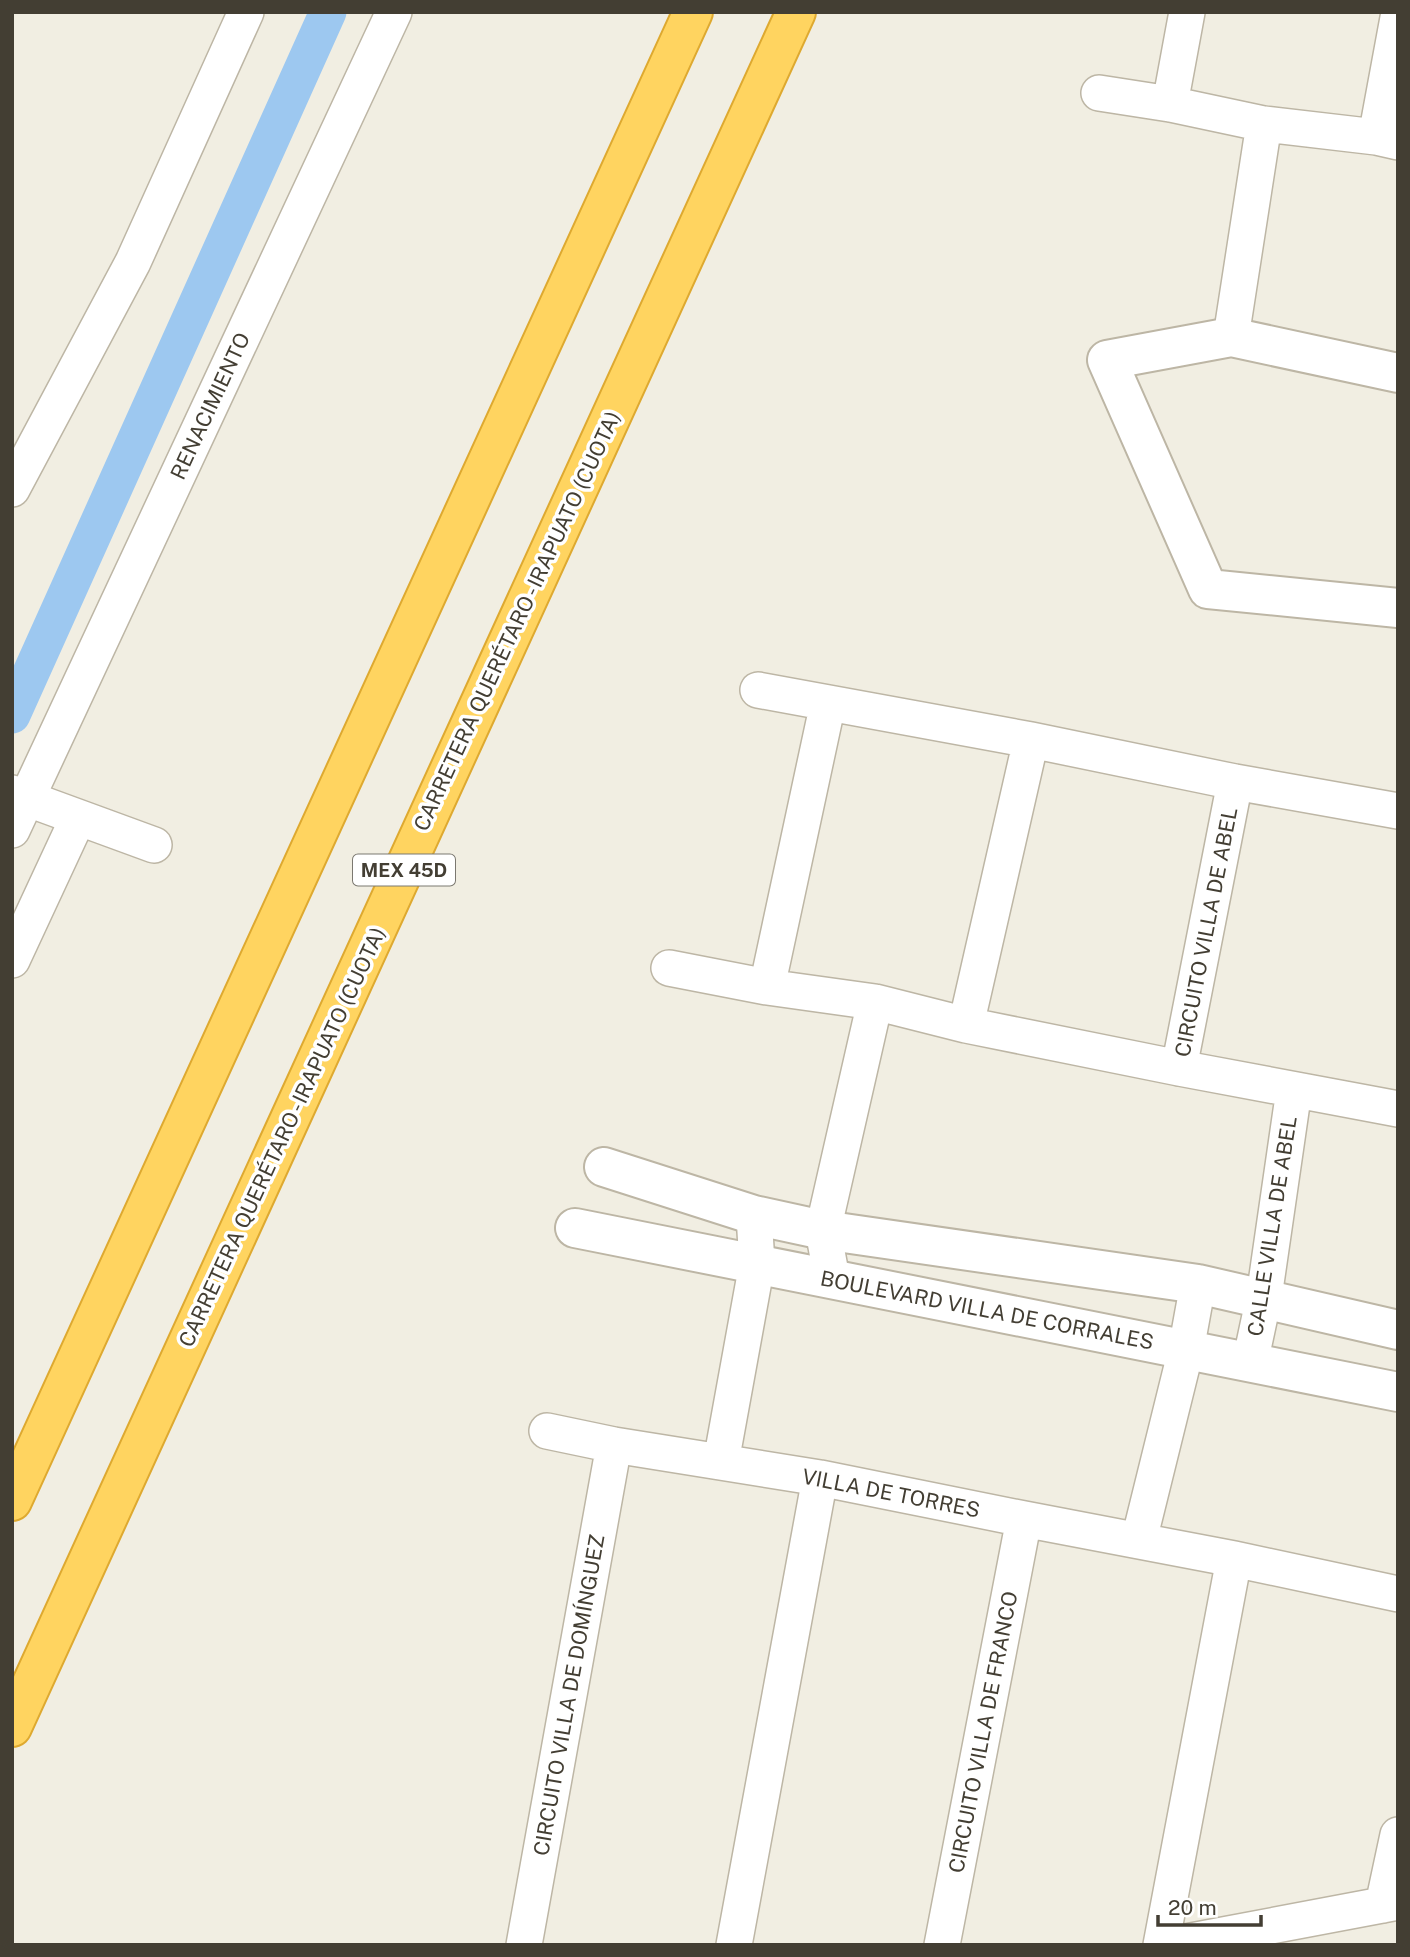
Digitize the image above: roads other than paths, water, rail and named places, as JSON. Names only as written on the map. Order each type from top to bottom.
[{"type":"highway","points":[[12,1501],[693,12]]},
{"type":"highway","name":"CARRETERA QUERÉTARO - IRAPUATO (CUOTA)","points":[[12,1727],[796,12]]},
{"type":"street","points":[[12,489],[133,262],[246,12]]},
{"type":"street","name":"RENACIMIENTO","points":[[17,807],[394,12]]},
{"type":"street","points":[[1170,104],[1187,12]]},
{"type":"street","points":[[1098,93],[1170,104],[1264,124],[1387,140],[1398,18]]},
{"type":"street","points":[[1231,337],[1264,124]]},
{"type":"street","points":[[1398,373],[1231,337],[1107,360],[1208,589],[1398,608]]},
{"type":"street","points":[[758,690],[1031,740],[1235,782]]},
{"type":"street","points":[[767,988],[828,703]]},
{"type":"street","points":[[966,1025],[1031,740]]},
{"type":"street","name":"CIRCUITO VILLA DE ABEL","points":[[1397,1106],[1179,1068],[1235,782],[1398,811]]},
{"type":"street","points":[[17,807],[78,818],[154,845]]},
{"type":"street","points":[[12,960],[78,818]]},
{"type":"street","points":[[669,968],[767,988],[875,1002],[966,1025],[1179,1068]]},
{"type":"street","points":[[832,1279],[823,1230],[875,1002]]},
{"type":"street","name":"CALLE VILLA DE ABEL","points":[[1250,1363],[1264,1297],[1294,1090]]},
{"type":"street","points":[[604,1167],[754,1215],[823,1230],[1198,1284],[1264,1297],[1398,1330]]},
{"type":"street","points":[[721,1462],[757,1264],[754,1215]]},
{"type":"street","name":"BOULEVARD VILLA DE CORRALES","points":[[575,1228],[1398,1392]]},
{"type":"street","points":[[1139,1540],[1186,1350],[1198,1284]]},
{"type":"street","name":"VILLA DE TORRES","points":[[547,1431],[614,1445],[820,1478],[1398,1594]]},
{"type":"street","name":"CIRCUITO VILLA DE DOMÍNGUEZ","points":[[524,1945],[614,1445]]},
{"type":"street","points":[[734,1945],[820,1478]]},
{"type":"street","name":"CIRCUITO VILLA DE FRANCO","points":[[942,1945],[1024,1520]]},
{"type":"street","points":[[1161,1945],[1234,1559]]},
{"type":"street","points":[[1170,1945],[1390,1904],[1398,1835]]},
{"type":"waterway","points":[[12,715],[328,12]]}]
